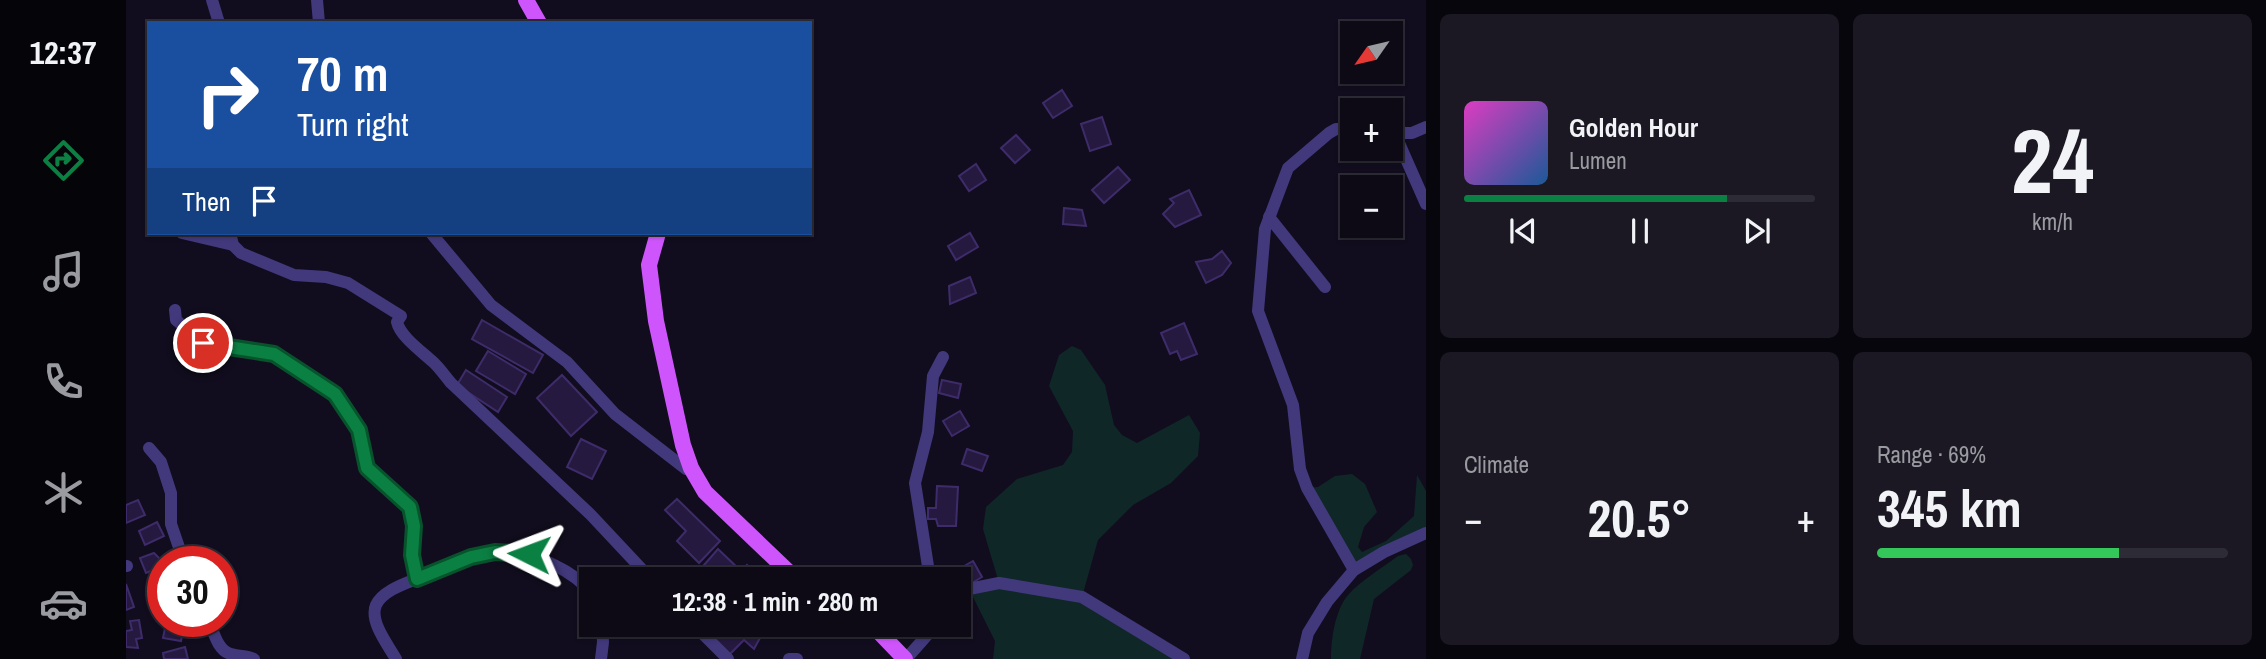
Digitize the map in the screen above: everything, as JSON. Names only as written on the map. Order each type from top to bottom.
[{"type":"main road","points":[[526,0],[538,21]]},
{"type":"main road","points":[[657,235],[649,265],[656,321],[682,445],[705,492],[783,567]]},
{"type":"main road","points":[[883,637],[906,659]]},
{"type":"street","points":[[212,0],[218,21]]},
{"type":"street","points":[[317,0],[319,21]]},
{"type":"street","points":[[1403,133],[1412,133],[1426,127]]},
{"type":"street","points":[[1340,129],[1329,133],[1288,168],[1265,229],[1258,311],[1293,405],[1300,469],[1307,488],[1354,570]]},
{"type":"street","points":[[1403,155],[1426,204]]},
{"type":"street","points":[[1269,217],[1325,288]]},
{"type":"street","points":[[198,235],[231,239],[241,253],[294,275],[326,277],[348,283],[401,316],[397,322],[398,328],[419,352],[433,362],[591,515],[640,567]]},
{"type":"street","points":[[433,235],[491,305],[567,362],[615,414],[686,469],[691,468]]},
{"type":"street","points":[[175,310],[176,320],[203,343],[274,354],[335,394],[359,430],[367,468],[410,507],[414,526],[412,555],[417,579]]},
{"type":"street","points":[[928,567],[915,483],[928,432],[933,376],[943,357]]},
{"type":"street","points":[[149,448],[161,462],[171,493],[171,524],[179,546]]},
{"type":"street","points":[[1302,659],[1308,633],[1327,602],[1354,570],[1384,552],[1426,533]]},
{"type":"street","points":[[396,659],[375,616],[376,606],[394,589],[417,579],[471,557],[495,552],[529,554],[562,569],[579,581]]},
{"type":"street","points":[[971,589],[999,583],[1082,597],[1184,659]]},
{"type":"street","points":[[216,637],[220,648],[229,654],[246,655],[254,659]]},
{"type":"street","points":[[601,659],[603,637]]},
{"type":"street","points":[[706,637],[728,659]]},
{"type":"street","points":[[906,659],[925,637]]},
{"type":"street","points":[[789,659],[797,659]]},
{"type":"green space","points":[[1072,346],[1081,350],[1105,385],[1114,425],[1122,435],[1137,443],[1189,415],[1200,433],[1198,456],[1171,483],[1133,505],[1098,540],[1082,597],[1184,659],[993,659],[995,641],[971,593],[971,589],[999,583],[983,529],[986,507],[1017,479],[1063,465],[1072,452],[1073,431],[1049,386],[1059,355]]},
{"type":"green space","points":[[1352,474],[1365,484],[1377,512],[1364,527],[1358,547],[1362,552],[1386,541],[1414,516],[1417,475],[1426,491],[1426,533],[1354,570],[1307,488],[1318,487],[1335,476]]},
{"type":"green space","points":[[1406,554],[1413,565],[1411,570],[1374,599],[1360,659],[1331,659],[1335,625],[1344,600],[1366,579],[1398,556]]},
{"type":"building","points":[[1062,90],[1072,106],[1053,118],[1043,103]]},
{"type":"building","points":[[1102,117],[1111,144],[1090,151],[1081,124]]},
{"type":"building","points":[[1016,135],[1030,150],[1015,163],[1001,148]]},
{"type":"building","points":[[976,164],[986,180],[969,191],[959,176]]},
{"type":"building","points":[[1118,167],[1130,180],[1104,203],[1092,190]]},
{"type":"building","points":[[1189,190],[1201,215],[1175,227],[1163,214],[1174,203],[1170,199]]},
{"type":"building","points":[[1064,208],[1082,210],[1086,226],[1063,224]]},
{"type":"building","points":[[970,233],[978,247],[956,260],[948,246]]},
{"type":"building","points":[[1222,251],[1231,263],[1222,275],[1206,283],[1196,262],[1212,259]]},
{"type":"building","points":[[970,277],[976,293],[950,304],[949,286]]},
{"type":"building","points":[[482,320],[543,355],[533,373],[472,339]]},
{"type":"building","points":[[1184,323],[1197,354],[1181,360],[1177,351],[1170,354],[1161,333]]},
{"type":"building","points":[[488,351],[526,374],[515,394],[476,371]]},
{"type":"building","points":[[466,370],[507,397],[498,412],[457,385]]},
{"type":"building","points":[[562,375],[597,412],[571,436],[537,398]]},
{"type":"building","points":[[942,380],[961,384],[958,398],[939,393]]},
{"type":"building","points":[[960,411],[969,426],[952,436],[943,421]]},
{"type":"building","points":[[581,439],[606,451],[592,479],[567,467]]},
{"type":"building","points":[[967,449],[988,456],[982,471],[962,464]]},
{"type":"building","points":[[937,486],[958,487],[956,526],[938,526],[936,519],[928,519],[928,508],[936,508]]},
{"type":"building","points":[[677,499],[720,541],[699,563],[677,541],[686,531],[665,510]]},
{"type":"building","points":[[138,500],[145,515],[126,523],[126,505]]},
{"type":"building","points":[[157,522],[164,536],[145,545],[139,531]]},
{"type":"building","points":[[718,549],[737,567],[706,567],[704,565]]},
{"type":"building","points":[[147,556],[147,573],[146,573],[140,558]]},
{"type":"building","points":[[973,561],[982,577],[971,584],[971,567],[962,567]]},
{"type":"building","points":[[126,584],[134,607],[126,610]]},
{"type":"building","points":[[139,620],[142,638],[136,639],[138,648],[126,647],[126,631],[132,630],[130,621]]},
{"type":"building","points":[[163,637],[182,637],[181,641]]},
{"type":"building","points":[[710,637],[760,637],[754,649],[744,640],[729,655]]},
{"type":"building","points":[[185,647],[188,659],[164,659],[163,653]]},
{"type":"route","points":[[203,343],[274,354],[335,394],[359,430],[367,468],[410,507],[414,526],[412,555],[417,579],[471,557],[495,552],[529,554]]}]
